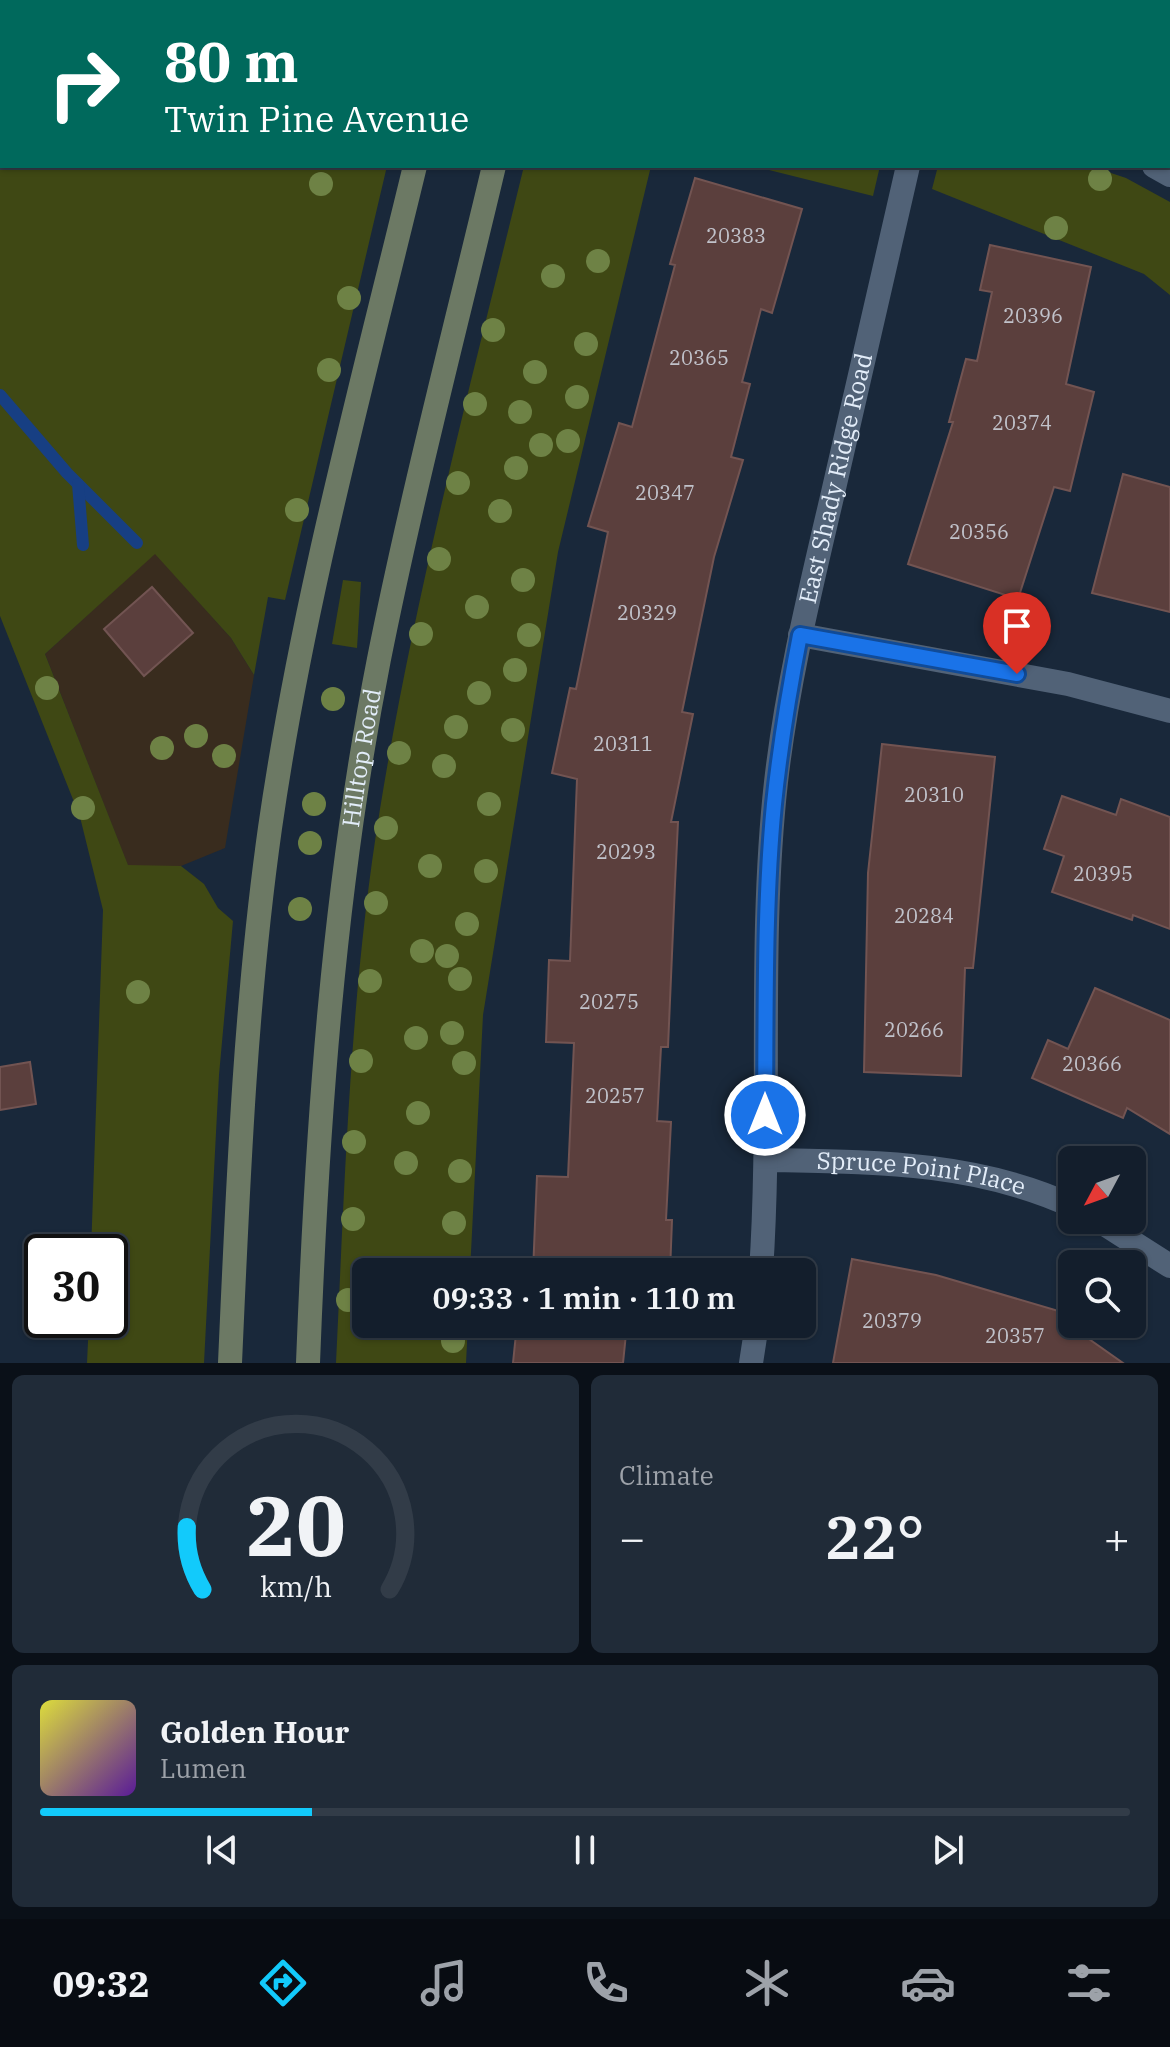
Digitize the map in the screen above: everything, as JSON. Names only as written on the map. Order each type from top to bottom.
[{"type":"main road","points":[[230,1363],[248,1034],[276,789],[305,631],[415,168]]},
{"type":"main road","name":"Hilltop Road","points":[[308,1363],[326,1033],[358,782],[398,567],[494,168]]},
{"type":"street","name":"East Shady Ridge Road","points":[[762,1258],[766,1160],[764,1002],[771,848],[783,727],[800,635],[908,168]]},
{"type":"street","points":[[800,635],[1068,684],[1170,711]]},
{"type":"street","name":"Spruce Point Place","points":[[766,1160],[887,1162],[947,1169],[1018,1184],[1058,1200]]},
{"type":"street","points":[[1120,1234],[1170,1266]]},
{"type":"street","points":[[751,1363],[755,1338]]},
{"type":"shaded area","points":[[155,553],[231,638],[254,675],[225,848],[181,866],[128,866],[45,654]]},
{"type":"green space","points":[[0,168],[387,168],[285,600],[268,597],[254,675],[231,638],[155,554],[45,654],[128,865],[181,866],[204,884],[218,908],[233,921],[219,1075],[204,1363],[87,1363],[88,1338],[128,1338],[128,1234],[92,1234],[103,910],[80,817],[0,616]]},
{"type":"green space","points":[[524,168],[651,168],[558,552],[483,1015],[471,1258],[352,1258],[352,1338],[467,1338],[466,1363],[336,1363],[346,1155],[362,947],[380,809],[427,567]]},
{"type":"green space","points":[[761,168],[880,168],[873,196]]},
{"type":"green space","points":[[937,168],[1096,168],[1126,178],[1170,202],[1170,295],[1144,274],[932,189]]},
{"type":"green space","points":[[343,580],[361,582],[357,648],[332,644]]},
{"type":"building","points":[[695,178],[802,209],[772,313],[761,309],[742,382],[750,384],[731,457],[743,460],[714,557],[682,712],[693,714],[671,822],[678,822],[668,1047],[661,1047],[657,1121],[671,1122],[666,1220],[672,1220],[671,1258],[534,1258],[537,1176],[568,1177],[574,1043],[546,1042],[549,960],[570,961],[577,779],[552,773],[570,688],[576,689],[608,532],[588,526],[619,423],[632,427],[675,265],[670,264]]},
{"type":"building","points":[[990,245],[1091,267],[1066,384],[1094,392],[1070,491],[1054,487],[1018,599],[908,564],[953,422],[949,422],[966,359],[977,361],[992,292],[980,290]]},
{"type":"building","points":[[1123,474],[1170,487],[1170,612],[1092,593]]},
{"type":"building","points":[[152,587],[193,633],[144,676],[104,629]]},
{"type":"building","points":[[882,744],[995,757],[973,968],[965,968],[961,1076],[864,1072],[868,873]]},
{"type":"building","points":[[1062,796],[1116,815],[1121,799],[1170,817],[1170,929],[1133,915],[1132,920],[1052,892],[1064,856],[1044,849]]},
{"type":"building","points":[[1095,988],[1170,1020],[1170,1134],[1127,1108],[1123,1118],[1032,1078],[1048,1040],[1068,1049]]},
{"type":"building","points":[[30,1062],[36,1104],[0,1110],[0,1067]]},
{"type":"building","points":[[852,1259],[936,1275],[1058,1311],[1058,1338],[1088,1338],[1123,1363],[833,1363]]},
{"type":"building","points":[[516,1338],[626,1338],[623,1363],[513,1363]]},
{"type":"waterway","points":[[0,395],[67,473],[137,543]]},
{"type":"waterway","points":[[78,484],[83,545]]},
{"type":"route","points":[[765,1115],[765,978],[772,827],[789,686],[800,635],[1017,674]]}]
